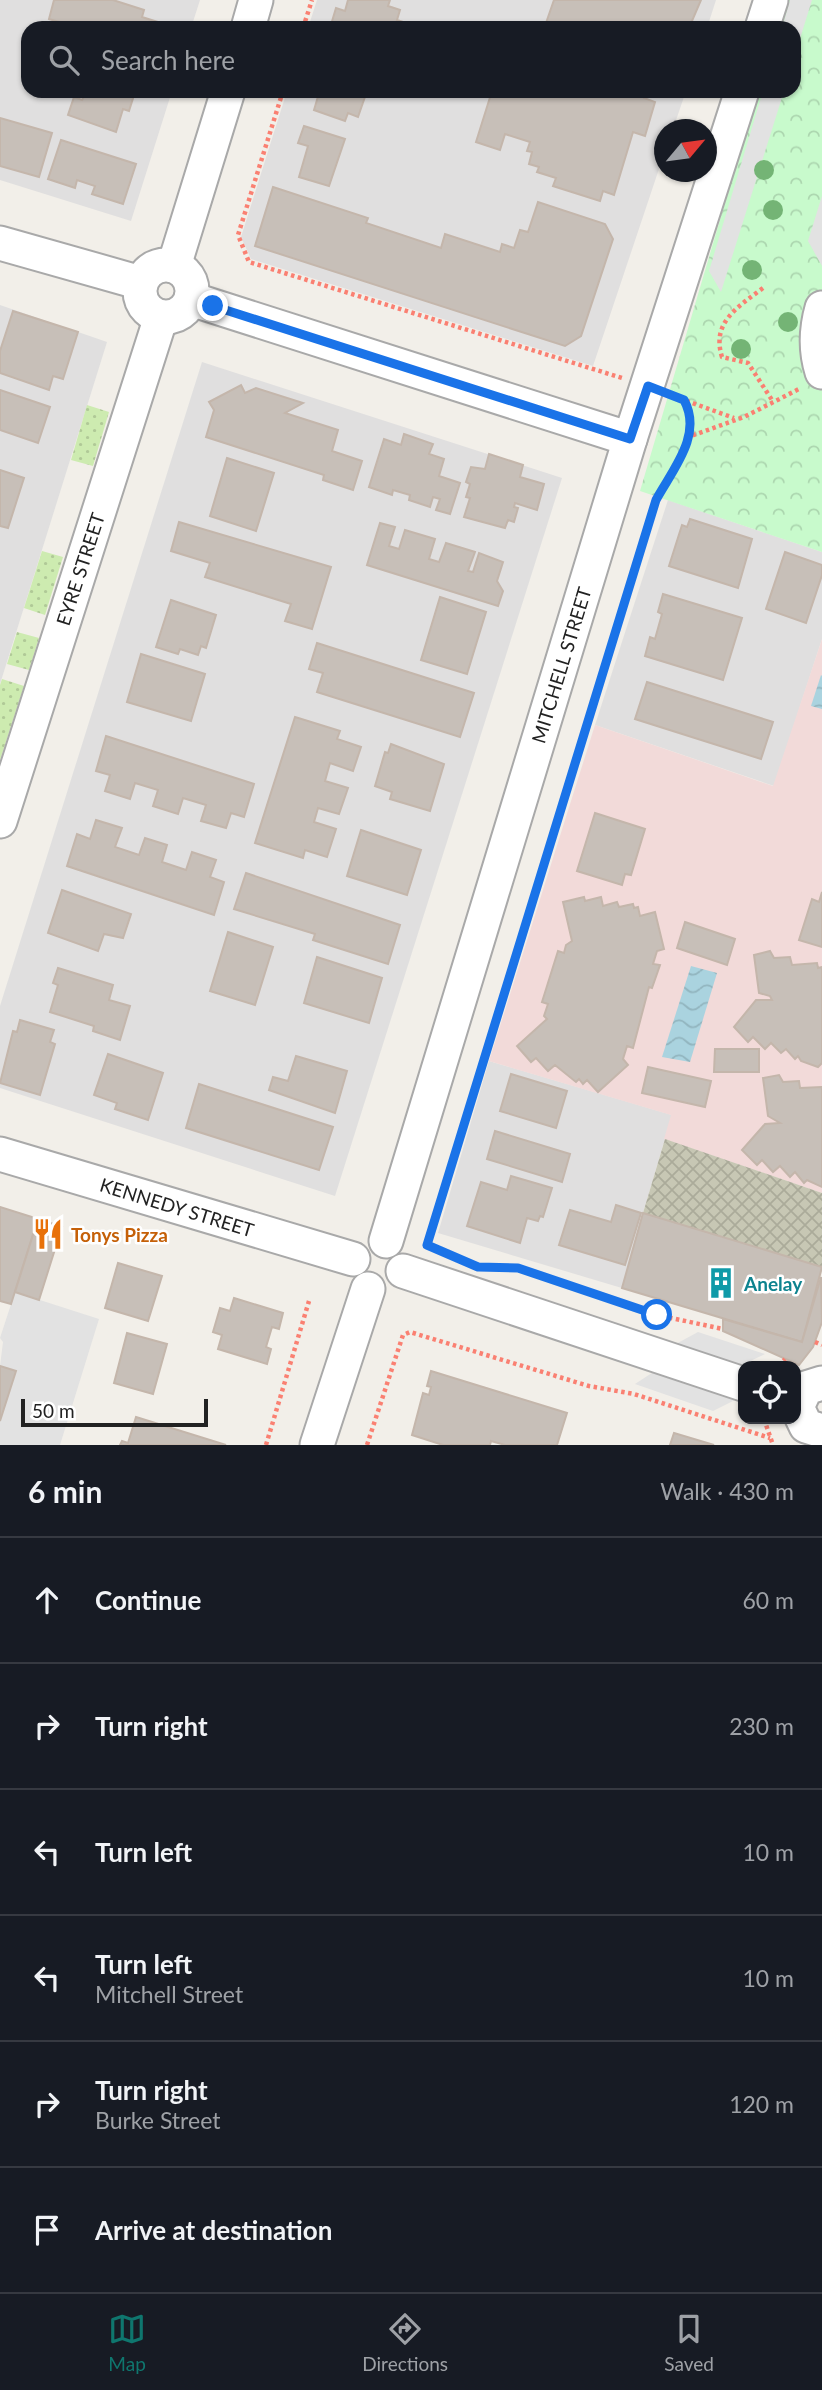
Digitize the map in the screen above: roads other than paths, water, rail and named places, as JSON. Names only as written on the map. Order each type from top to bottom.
[{"type":"street","points":[[249,21],[256,0]]},
{"type":"street","points":[[764,21],[771,0]]},
{"type":"street","points":[[174,266],[226,98]]},
{"type":"street","name":"MITCHELL STREET","points":[[386,1241],[630,439],[740,98]]},
{"type":"street","points":[[0,243],[141,283]]},
{"type":"street","points":[[158,266],[174,266],[187,275],[191,283],[191,299],[183,312],[161,317],[153,314],[142,301],[141,283],[145,276],[158,266]]},
{"type":"street","points":[[191,299],[630,439]]},
{"type":"street","points":[[814,379],[822,308]]},
{"type":"street","name":"EYRE STREET","points":[[0,821],[161,317]]},
{"type":"street","name":"KENNEDY STREET","points":[[0,1154],[353,1259]]},
{"type":"street","points":[[370,1241],[386,1241],[398,1250],[403,1270],[390,1288],[368,1289],[357,1279],[353,1259],[357,1251],[370,1241]]},
{"type":"street","points":[[403,1270],[738,1382]]},
{"type":"street","points":[[317,1445],[368,1289]]},
{"type":"water","points":[[822,676],[822,709],[811,706]]},
{"type":"water","points":[[691,966],[717,973],[690,1062],[662,1057]]},
{"type":"place","name":"Tonys Pizza","points":[[48,1234]]},
{"type":"place","name":"Anelay","points":[[721,1283]]}]
